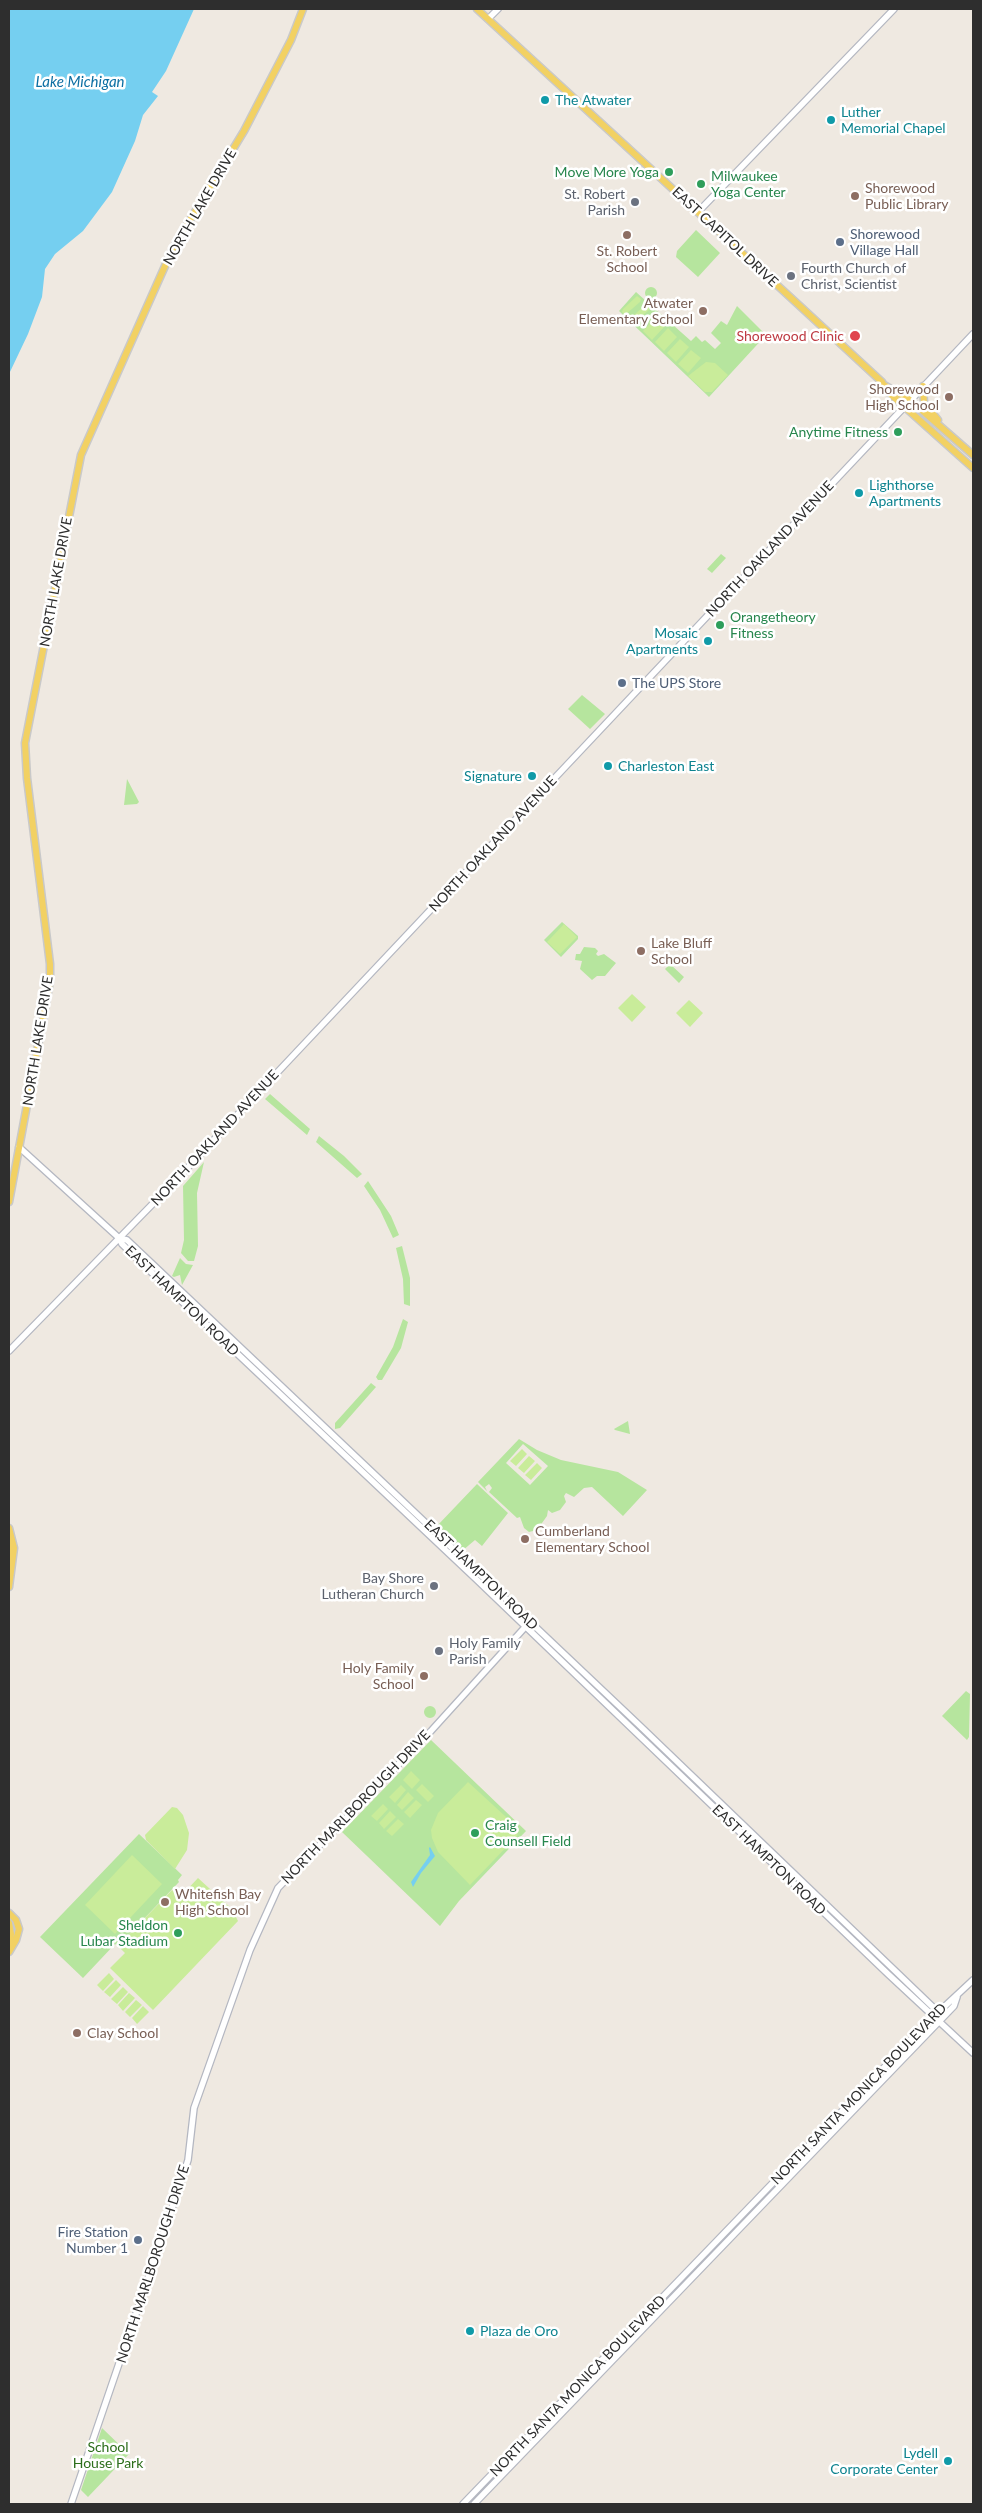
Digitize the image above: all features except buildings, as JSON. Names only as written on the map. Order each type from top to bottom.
[{"type":"main road","name":"NORTH LAKE DRIVE","points":[[9,1202],[50,981],[49,957],[27,778],[26,743],[81,455],[173,248],[244,131],[293,35],[304,9]]},
{"type":"main road","name":"EAST CAPITOL DRIVE","points":[[477,9],[884,385],[910,400],[959,442],[973,457]]},
{"type":"main road","points":[[488,19],[498,9]]},
{"type":"main road","points":[[698,212],[894,9]]},
{"type":"main road","name":"NORTH OAKLAND AVENUE","points":[[9,1351],[119,1238],[973,334]]},
{"type":"main road","name":"EAST CAPITOL DRIVE","points":[[884,385],[888,392],[973,468]]},
{"type":"main road","points":[[923,386],[922,398],[926,407],[959,442]]},
{"type":"main road","points":[[961,456],[967,454],[973,457]]},
{"type":"main road","points":[[19,1147],[119,1238]]},
{"type":"main road","name":"EAST HAMPTON ROAD","points":[[119,1238],[127,1240],[531,1622],[938,2012]]},
{"type":"main road","name":"EAST HAMPTON ROAD","points":[[119,1238],[122,1244],[173,1293],[526,1627],[916,2002],[933,2017],[940,2020]]},
{"type":"main road","points":[[9,1530],[14,1548],[9,1586]]},
{"type":"main road","points":[[9,1546],[13,1563]]},
{"type":"main road","name":"NORTH MARLBOROUGH DRIVE","points":[[71,2504],[182,2180],[188,2160],[194,2108],[250,1950],[278,1888],[431,1731],[531,1622]]},
{"type":"main road","points":[[9,1913],[16,1920],[19,1929],[16,1940],[9,1952]]},
{"type":"main road","points":[[9,1921],[19,1929]]},
{"type":"main road","points":[[9,1921],[11,1934],[9,1948]]},
{"type":"main road","points":[[957,1997],[973,1980]]},
{"type":"main road","points":[[916,2002],[922,1996]]},
{"type":"main road","name":"NORTH SANTA MONICA BOULEVARD","points":[[463,2504],[933,2017],[949,2001],[957,1997]]},
{"type":"main road","name":"NORTH SANTA MONICA BOULEVARD","points":[[474,2504],[954,2006],[957,1997]]},
{"type":"main road","points":[[938,2012],[940,2020],[973,2053]]},
{"type":"green space","points":[[696,230],[720,253],[698,277],[676,257],[677,251]]},
{"type":"green space","points":[[649,287],[653,287],[657,293],[653,299],[649,299],[645,295],[645,291]]},
{"type":"green space","points":[[636,292],[691,341],[696,336],[702,342],[705,340],[715,349],[721,343],[711,333],[721,321],[727,325],[737,306],[766,335],[709,397],[619,311]]},
{"type":"green space","points":[[637,296],[641,299],[640,302],[625,315],[622,312],[623,309]]},
{"type":"green space","points":[[646,304],[649,310],[634,323],[631,320],[632,317]]},
{"type":"green space","points":[[656,317],[666,325],[652,340],[643,331]]},
{"type":"green space","points":[[668,328],[677,337],[664,351],[655,342]]},
{"type":"green space","points":[[680,339],[689,347],[676,362],[667,353]]},
{"type":"green space","points":[[691,350],[701,358],[688,373],[678,364]]},
{"type":"green space","points":[[706,362],[715,363],[728,375],[712,392],[705,392],[688,376]]},
{"type":"green space","points":[[721,554],[726,558],[712,573],[707,569]]},
{"type":"green space","points":[[582,695],[605,714],[590,729],[568,709]]},
{"type":"green space","points":[[127,779],[139,802],[137,804],[124,805]]},
{"type":"green space","points":[[562,922],[578,936],[578,939],[561,957],[544,940]]},
{"type":"green space","points":[[564,924],[577,937],[560,954],[547,942]]},
{"type":"green space","points":[[584,947],[595,948],[598,951],[596,954],[598,956],[604,954],[616,963],[605,976],[597,976],[592,980],[580,969],[582,961],[575,960],[576,954],[580,954]]},
{"type":"green space","points":[[670,964],[684,977],[679,983],[665,969]]},
{"type":"green space","points":[[632,994],[646,1007],[632,1022],[618,1008]]},
{"type":"green space","points":[[689,1000],[703,1013],[690,1027],[676,1013]]},
{"type":"green space","points":[[270,1094],[310,1129],[307,1135],[265,1099]]},
{"type":"green space","points":[[319,1136],[344,1156],[362,1174],[357,1178],[316,1142]]},
{"type":"green space","points":[[204,1162],[197,1193],[198,1246],[194,1261],[188,1261],[181,1253],[184,1240],[183,1186]]},
{"type":"green space","points":[[368,1181],[391,1216],[399,1235],[393,1238],[380,1210],[364,1186]]},
{"type":"green space","points":[[402,1246],[410,1278],[410,1306],[404,1304],[403,1279],[396,1248]]},
{"type":"green space","points":[[180,1258],[186,1264],[193,1265],[182,1285],[180,1275],[172,1276]]},
{"type":"green space","points":[[403,1319],[408,1322],[401,1348],[382,1380],[378,1380],[376,1377],[393,1347]]},
{"type":"green space","points":[[371,1383],[376,1387],[340,1428],[335,1429],[335,1423]]},
{"type":"green space","points":[[628,1421],[630,1434],[614,1429]]},
{"type":"green space","points":[[519,1439],[537,1450],[561,1460],[618,1472],[647,1490],[623,1516],[592,1487],[584,1488],[574,1497],[566,1493],[564,1496],[566,1502],[560,1510],[552,1513],[548,1510],[547,1516],[537,1530],[529,1532],[524,1528],[520,1517],[517,1518],[489,1492],[492,1488],[489,1484],[485,1487],[487,1491],[478,1482]],"holes":[[[523,1444],[548,1466],[530,1485],[506,1463]]]},
{"type":"green space","points":[[522,1449],[527,1454],[516,1466],[510,1461]]},
{"type":"green space","points":[[529,1456],[535,1461],[524,1473],[518,1468]]},
{"type":"green space","points":[[537,1463],[542,1468],[531,1480],[525,1475]]},
{"type":"green space","points":[[477,1484],[508,1513],[482,1546],[475,1540],[462,1551],[436,1527]]},
{"type":"green space","points":[[966,1691],[970,1694],[969,1737],[967,1740],[942,1716]]},
{"type":"green space","points":[[432,1706],[435,1707],[435,1717],[428,1718],[425,1717],[424,1710],[425,1707]]},
{"type":"green space","points":[[431,1740],[526,1831],[459,1901],[440,1926],[342,1832]]},
{"type":"green space","points":[[411,1771],[420,1780],[412,1789],[403,1780]]},
{"type":"green space","name":"Craig Counsell Field","points":[[468,1782],[517,1827],[518,1832],[517,1836],[470,1885],[438,1852],[431,1830],[438,1813]]},
{"type":"green space","points":[[422,1784],[434,1796],[428,1802],[416,1790]]},
{"type":"green space","points":[[401,1785],[406,1790],[395,1803],[389,1797]]},
{"type":"green space","points":[[408,1792],[414,1798],[402,1810],[397,1805]]},
{"type":"green space","points":[[416,1800],[422,1805],[410,1818],[404,1812]]},
{"type":"green space","points":[[383,1804],[388,1809],[377,1821],[371,1816]]},
{"type":"green space","points":[[172,1807],[177,1808],[183,1815],[189,1833],[187,1850],[175,1869],[146,1840],[145,1835]]},
{"type":"green space","points":[[390,1811],[396,1817],[384,1829],[379,1823]]},
{"type":"green space","points":[[398,1819],[404,1824],[392,1836],[386,1831]]},
{"type":"green space","points":[[139,1834],[182,1875],[178,1880],[179,1882],[118,1946],[115,1944],[83,1978],[40,1937]]},
{"type":"green space","points":[[132,1855],[162,1884],[115,1934],[85,1905]]},
{"type":"green space","name":"Sheldon Lubar Stadium","points":[[198,1878],[232,1909],[238,1921],[153,2010],[110,1968],[125,1953],[118,1946],[172,1890],[180,1897]]},
{"type":"green space","points":[[109,1973],[114,1979],[103,1991],[97,1985]]},
{"type":"green space","points":[[116,1980],[121,1985],[110,1997],[104,1992]]},
{"type":"green space","points":[[123,1987],[128,1992],[117,2004],[111,1999]]},
{"type":"green space","points":[[129,1993],[135,1998],[123,2011],[118,2005]]},
{"type":"green space","points":[[136,2000],[142,2005],[130,2017],[125,2012]]},
{"type":"green space","points":[[143,2006],[149,2012],[137,2024],[132,2018]]},
{"type":"green space","name":"School House Park","points":[[102,2428],[129,2454],[88,2497],[81,2490]]},
{"type":"water","name":"Lake Michigan","points":[[9,9],[194,9],[166,71],[152,92],[158,96],[143,115],[135,141],[112,192],[83,231],[55,254],[45,269],[42,297],[28,334],[9,374]]},
{"type":"water","points":[[430,1847],[435,1856],[421,1873],[413,1887],[411,1882],[430,1855]]},
{"type":"place","name":"The Atwater","points":[[545,100]]},
{"type":"place","name":"Luther Memorial Chapel","points":[[831,120]]},
{"type":"place","name":"Move More Yoga","points":[[669,172]]},
{"type":"place","name":"Milwaukee Yoga Center","points":[[701,184]]},
{"type":"place","name":"Shorewood Public Library","points":[[855,196]]},
{"type":"place","name":"St. Robert Parish","points":[[635,202]]},
{"type":"place","name":"St. Robert School","points":[[627,235]]},
{"type":"place","name":"Shorewood Village Hall","points":[[840,242]]},
{"type":"place","name":"Fourth Church of Christ, Scientist","points":[[791,276]]},
{"type":"place","name":"Atwater Elementary School","points":[[703,311]]},
{"type":"place","name":"Shorewood Clinic","points":[[855,336]]},
{"type":"place","name":"Shorewood High School","points":[[949,397]]},
{"type":"place","name":"Anytime Fitness","points":[[898,432]]},
{"type":"place","name":"Lighthorse Apartments","points":[[859,493]]},
{"type":"place","name":"Orangetheory Fitness","points":[[720,625]]},
{"type":"place","name":"Mosaic Apartments","points":[[708,641]]},
{"type":"place","name":"The UPS Store","points":[[622,683]]},
{"type":"place","name":"Charleston East","points":[[608,766]]},
{"type":"place","name":"Signature","points":[[532,776]]},
{"type":"place","name":"Lake Bluff School","points":[[641,951]]},
{"type":"place","name":"Cumberland Elementary School","points":[[525,1539]]},
{"type":"place","name":"Bay Shore Lutheran Church","points":[[434,1586]]},
{"type":"place","name":"Holy Family Parish","points":[[439,1651]]},
{"type":"place","name":"Holy Family School","points":[[424,1676]]},
{"type":"place","name":"Craig Counsell Field","points":[[475,1833]]},
{"type":"place","name":"Whitefish Bay High School","points":[[165,1902]]},
{"type":"place","name":"Sheldon Lubar Stadium","points":[[178,1933]]},
{"type":"place","name":"Clay School","points":[[77,2033]]},
{"type":"place","name":"Fire Station Number 1","points":[[138,2240]]},
{"type":"place","name":"Plaza de Oro","points":[[470,2331]]},
{"type":"place","name":"Lydell Corporate Center","points":[[948,2461]]}]
